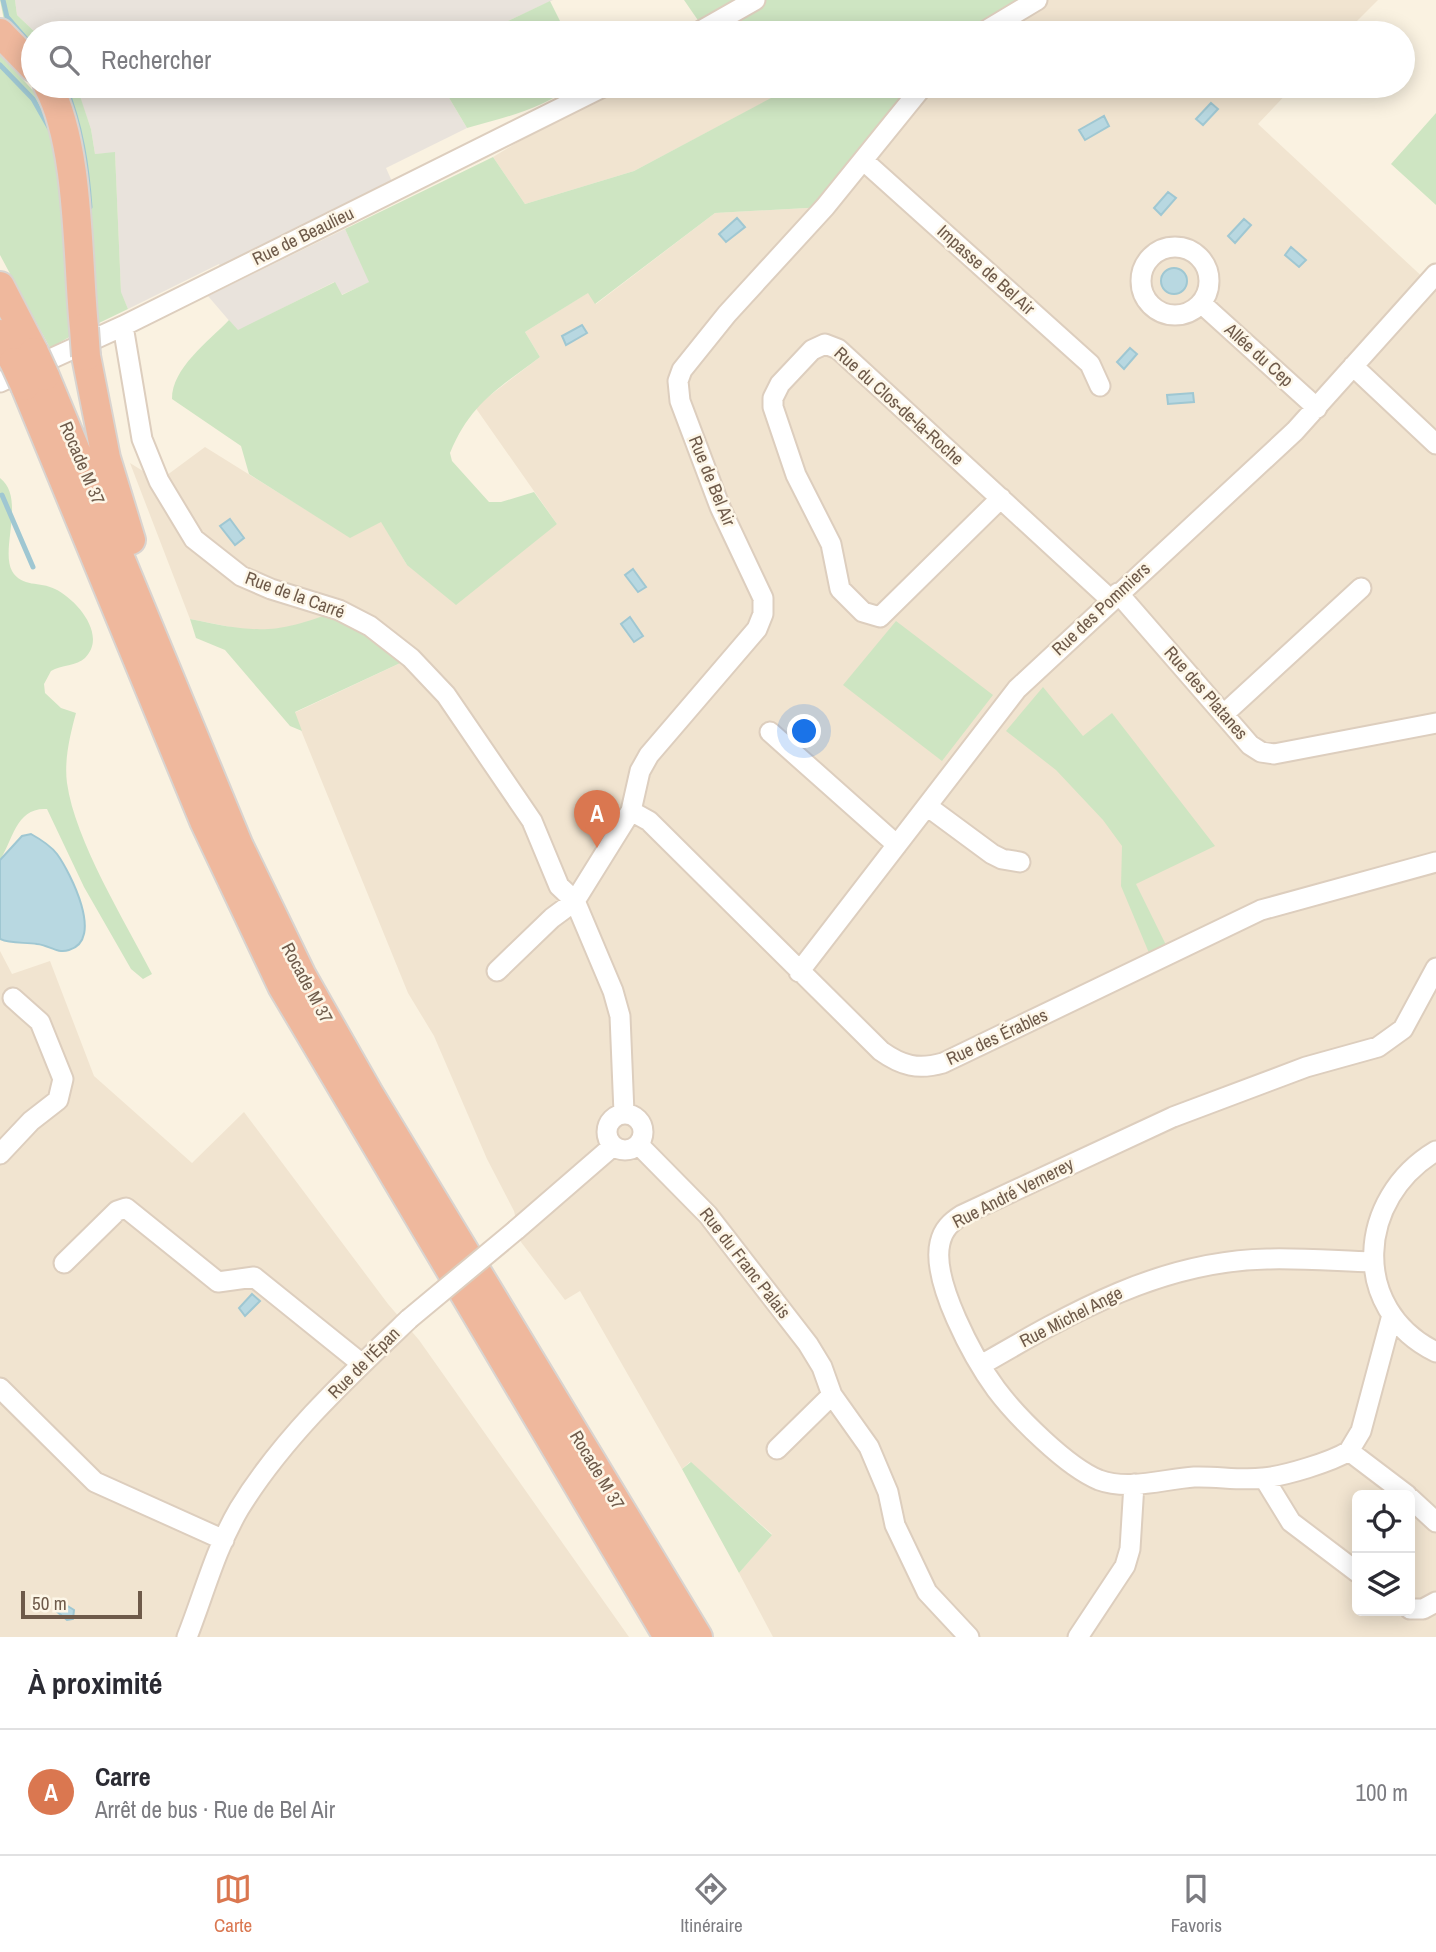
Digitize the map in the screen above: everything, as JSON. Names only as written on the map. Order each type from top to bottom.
[{"type":"highway","points":[[0,33],[21,55]]},
{"type":"highway","points":[[53,98],[61,116],[68,146],[86,356],[106,458],[149,594],[160,655]]},
{"type":"highway","name":"Rocade M 37","points":[[0,286],[24,372],[204,821],[282,986],[668,1637]]},
{"type":"highway","name":"Rocade M 37","points":[[0,334],[24,372],[160,655],[239,846],[302,976],[368,1092],[698,1637]]},
{"type":"street","points":[[718,21],[755,0]]},
{"type":"street","points":[[1002,21],[1037,0]]},
{"type":"street","name":"Rue de Beaulieu","points":[[24,372],[123,326],[581,98]]},
{"type":"street","name":"Rue de Bel Air","points":[[575,901],[631,811],[640,771],[649,755],[757,629],[763,614],[762,598],[720,507],[680,401],[678,381],[682,370],[727,314],[864,161],[914,98]]},
{"type":"street","name":"Impasse de Bel Air","points":[[864,161],[1090,364],[1100,386]]},
{"type":"street","name":"Rue des Pommiers","points":[[799,972],[1017,689],[1295,431],[1436,274]]},
{"type":"street","name":"Allée du Cep","points":[[1201,303],[1317,408]]},
{"type":"street","name":"Rue de la Carré","points":[[123,326],[142,439],[159,481],[194,539],[241,576],[271,589],[340,610],[370,626],[411,658],[446,695],[490,758],[532,821],[559,886],[575,901]]},
{"type":"street","name":"Rue du Clos-de-la-Roche","points":[[1001,498],[915,580],[892,608],[880,617],[863,612],[840,589],[831,544],[796,475],[773,407],[776,391],[812,350],[819,345],[832,345],[1114,597]]},
{"type":"street","points":[[1353,366],[1436,443]]},
{"type":"street","points":[[1225,713],[1361,588]]},
{"type":"street","name":"Rue des Platanes","points":[[1114,597],[1225,713],[1250,745],[1261,752],[1274,754],[1436,723]]},
{"type":"street","points":[[770,732],[897,845]]},
{"type":"street","points":[[927,806],[992,854],[1020,862]]},
{"type":"street","name":"Rue des Érables","points":[[631,811],[649,821],[799,972],[893,1060],[916,1068],[929,1067],[1261,911],[1436,862]]},
{"type":"street","points":[[497,971],[552,918],[575,901],[620,1016],[624,1113]]},
{"type":"street","name":"Rue André Vernerey","points":[[1349,1451],[1264,1478],[1194,1477],[1135,1484],[1101,1481],[1074,1465],[1014,1410],[981,1366],[946,1288],[939,1262],[943,1234],[953,1220],[1173,1117],[1306,1067],[1378,1047],[1403,1028],[1436,968]]},
{"type":"street","points":[[0,1154],[31,1121],[58,1100],[64,1079],[40,1022],[13,998]]},
{"type":"street","points":[[624,1113],[640,1121],[644,1133],[639,1144],[629,1150],[613,1146],[607,1135],[609,1123],[624,1113]]},
{"type":"street","name":"Rue du Franc Palais","points":[[639,1144],[708,1215],[808,1344],[822,1367],[832,1395],[869,1447],[888,1492],[895,1525],[927,1592],[969,1637]]},
{"type":"street","name":"Rue de l'Épan","points":[[187,1637],[205,1581],[239,1509],[294,1436],[409,1319],[613,1146]]},
{"type":"street","points":[[1436,1152],[1409,1172],[1389,1198],[1376,1231],[1373,1262],[1375,1277],[1392,1315],[1415,1338],[1436,1352]]},
{"type":"street","points":[[64,1263],[117,1210],[126,1208],[218,1282],[254,1277],[362,1364]]},
{"type":"street","name":"Rue Michel Ange","points":[[981,1366],[1096,1300],[1184,1270],[1266,1259],[1373,1262]]},
{"type":"street","points":[[1392,1315],[1361,1431],[1349,1451],[1400,1490]]},
{"type":"street","points":[[0,1388],[95,1482],[223,1540]]},
{"type":"street","points":[[777,1449],[832,1395]]},
{"type":"street","points":[[1264,1478],[1291,1522],[1352,1568]]},
{"type":"street","points":[[1078,1637],[1125,1566],[1130,1549],[1135,1484]]},
{"type":"street","points":[[1415,1502],[1436,1522]]},
{"type":"street","points":[[1415,1609],[1423,1609],[1436,1602]]},
{"type":"shaded area","points":[[15,0],[553,0],[508,21],[23,21],[17,15]]},
{"type":"shaded area","points":[[1038,0],[1378,0],[1357,21],[1002,21]]},
{"type":"shaded area","points":[[736,11],[743,21],[718,21]]},
{"type":"shaded area","points":[[80,98],[449,98],[467,128],[386,168],[394,186],[222,270],[219,264],[128,309],[121,293],[115,153],[95,154],[91,129]]},
{"type":"shaded area","points":[[590,98],[772,98],[634,171],[525,204],[493,157]]},
{"type":"shaded area","points":[[914,98],[1283,98],[1258,124],[1428,282],[1436,274],[1436,1637],[773,1637],[739,1573],[772,1534],[690,1462],[682,1469],[580,1291],[565,1300],[521,1242],[514,1211],[487,1159],[434,1036],[408,993],[294,713],[411,658],[340,610],[296,627],[251,631],[190,619],[130,463],[159,481],[205,447],[350,537],[381,521],[407,565],[557,524],[475,407],[540,357],[525,332],[589,292],[596,304],[715,213],[825,207]]},
{"type":"shaded area","points":[[345,229],[370,282],[341,295],[334,282],[238,331],[208,296]]},
{"type":"shaded area","points":[[0,951],[12,974],[50,961],[94,1076],[192,1163],[244,1112],[388,1304],[419,1340],[629,1637],[0,1637]]},
{"type":"green space","points":[[0,0],[15,0],[17,15],[23,21],[21,21],[21,39],[4,20]]},
{"type":"green space","points":[[684,0],[1038,0],[1002,21],[742,21],[735,11],[718,21],[698,21]]},
{"type":"green space","points":[[550,1],[560,21],[508,21]]},
{"type":"green space","points":[[0,44],[6,50],[1,56],[21,78],[21,98],[40,98],[56,129],[73,335],[50,348],[0,255]]},
{"type":"green space","points":[[61,98],[81,98],[91,129],[95,154],[115,152],[121,292],[128,309],[99,323]]},
{"type":"green space","points":[[449,98],[553,98],[535,107],[467,128]]},
{"type":"green space","points":[[771,98],[914,98],[825,207],[715,213],[595,304],[588,293],[525,332],[540,357],[487,398],[467,421],[450,453],[452,461],[489,502],[501,502],[534,492],[557,524],[456,605],[407,565],[381,522],[350,538],[249,474],[241,446],[172,399],[184,366],[229,320],[238,330],[335,282],[342,295],[369,282],[345,229],[493,157],[525,204],[634,171]]},
{"type":"green space","points":[[1436,113],[1436,205],[1391,164]]},
{"type":"green space","points":[[0,478],[11,498],[9,562],[12,571],[21,580],[55,589],[63,594],[80,609],[91,629],[91,649],[85,658],[78,663],[51,671],[44,684],[45,693],[61,708],[76,713],[66,765],[72,806],[90,855],[152,974],[143,979],[131,969],[84,887],[47,809],[28,813],[22,819],[0,860]]},
{"type":"green space","points":[[339,610],[411,658],[295,712],[302,731],[290,726],[225,650],[196,638],[190,619],[233,627],[266,629],[298,624]]},
{"type":"green space","points":[[896,621],[993,695],[942,761],[843,685]]},
{"type":"green space","points":[[1043,687],[1083,736],[1112,713],[1215,846],[1136,884],[1166,945],[1149,953],[1121,886],[1122,846],[1103,820],[1056,770],[1006,731]]},
{"type":"green space","points":[[691,1462],[772,1535],[739,1573],[682,1469]]},
{"type":"water","points":[[1211,103],[1218,109],[1203,125],[1196,119]]},
{"type":"water","points":[[1104,116],[1109,126],[1085,140],[1079,130]]},
{"type":"water","points":[[1168,192],[1176,198],[1161,215],[1154,208]]},
{"type":"water","points":[[737,218],[745,227],[726,242],[719,234]]},
{"type":"water","points":[[1244,219],[1251,225],[1235,243],[1228,236]]},
{"type":"water","points":[[1291,247],[1306,260],[1299,267],[1285,255]]},
{"type":"water","points":[[1174,268],[1183,272],[1187,281],[1183,290],[1174,294],[1165,290],[1161,281],[1165,272]]},
{"type":"water","points":[[582,325],[587,333],[566,345],[562,336]]},
{"type":"water","points":[[1130,348],[1137,354],[1124,369],[1117,362]]},
{"type":"water","points":[[1193,393],[1194,402],[1168,404],[1167,395]]},
{"type":"water","points":[[230,519],[244,538],[235,545],[220,526]]},
{"type":"water","points":[[633,569],[646,587],[638,592],[625,575]]},
{"type":"water","points":[[630,617],[643,636],[634,642],[621,624]]},
{"type":"water","points":[[31,834],[57,854],[81,905],[84,933],[79,944],[69,950],[61,951],[0,939],[0,860],[22,836]]},
{"type":"water","points":[[252,1294],[260,1301],[245,1316],[239,1308]]},
{"type":"water","points":[[61,1602],[74,1610],[73,1619],[67,1620],[55,1610],[56,1604]]},
{"type":"waterway","points":[[3,0],[7,17],[21,33]]},
{"type":"waterway","points":[[0,65],[21,87]]},
{"type":"waterway","points":[[32,98],[50,129]]},
{"type":"waterway","points":[[69,98],[82,145],[90,207]]},
{"type":"waterway","points":[[2,495],[33,567]]},
{"type":"place","name":"Carre","points":[[597,848]]}]
